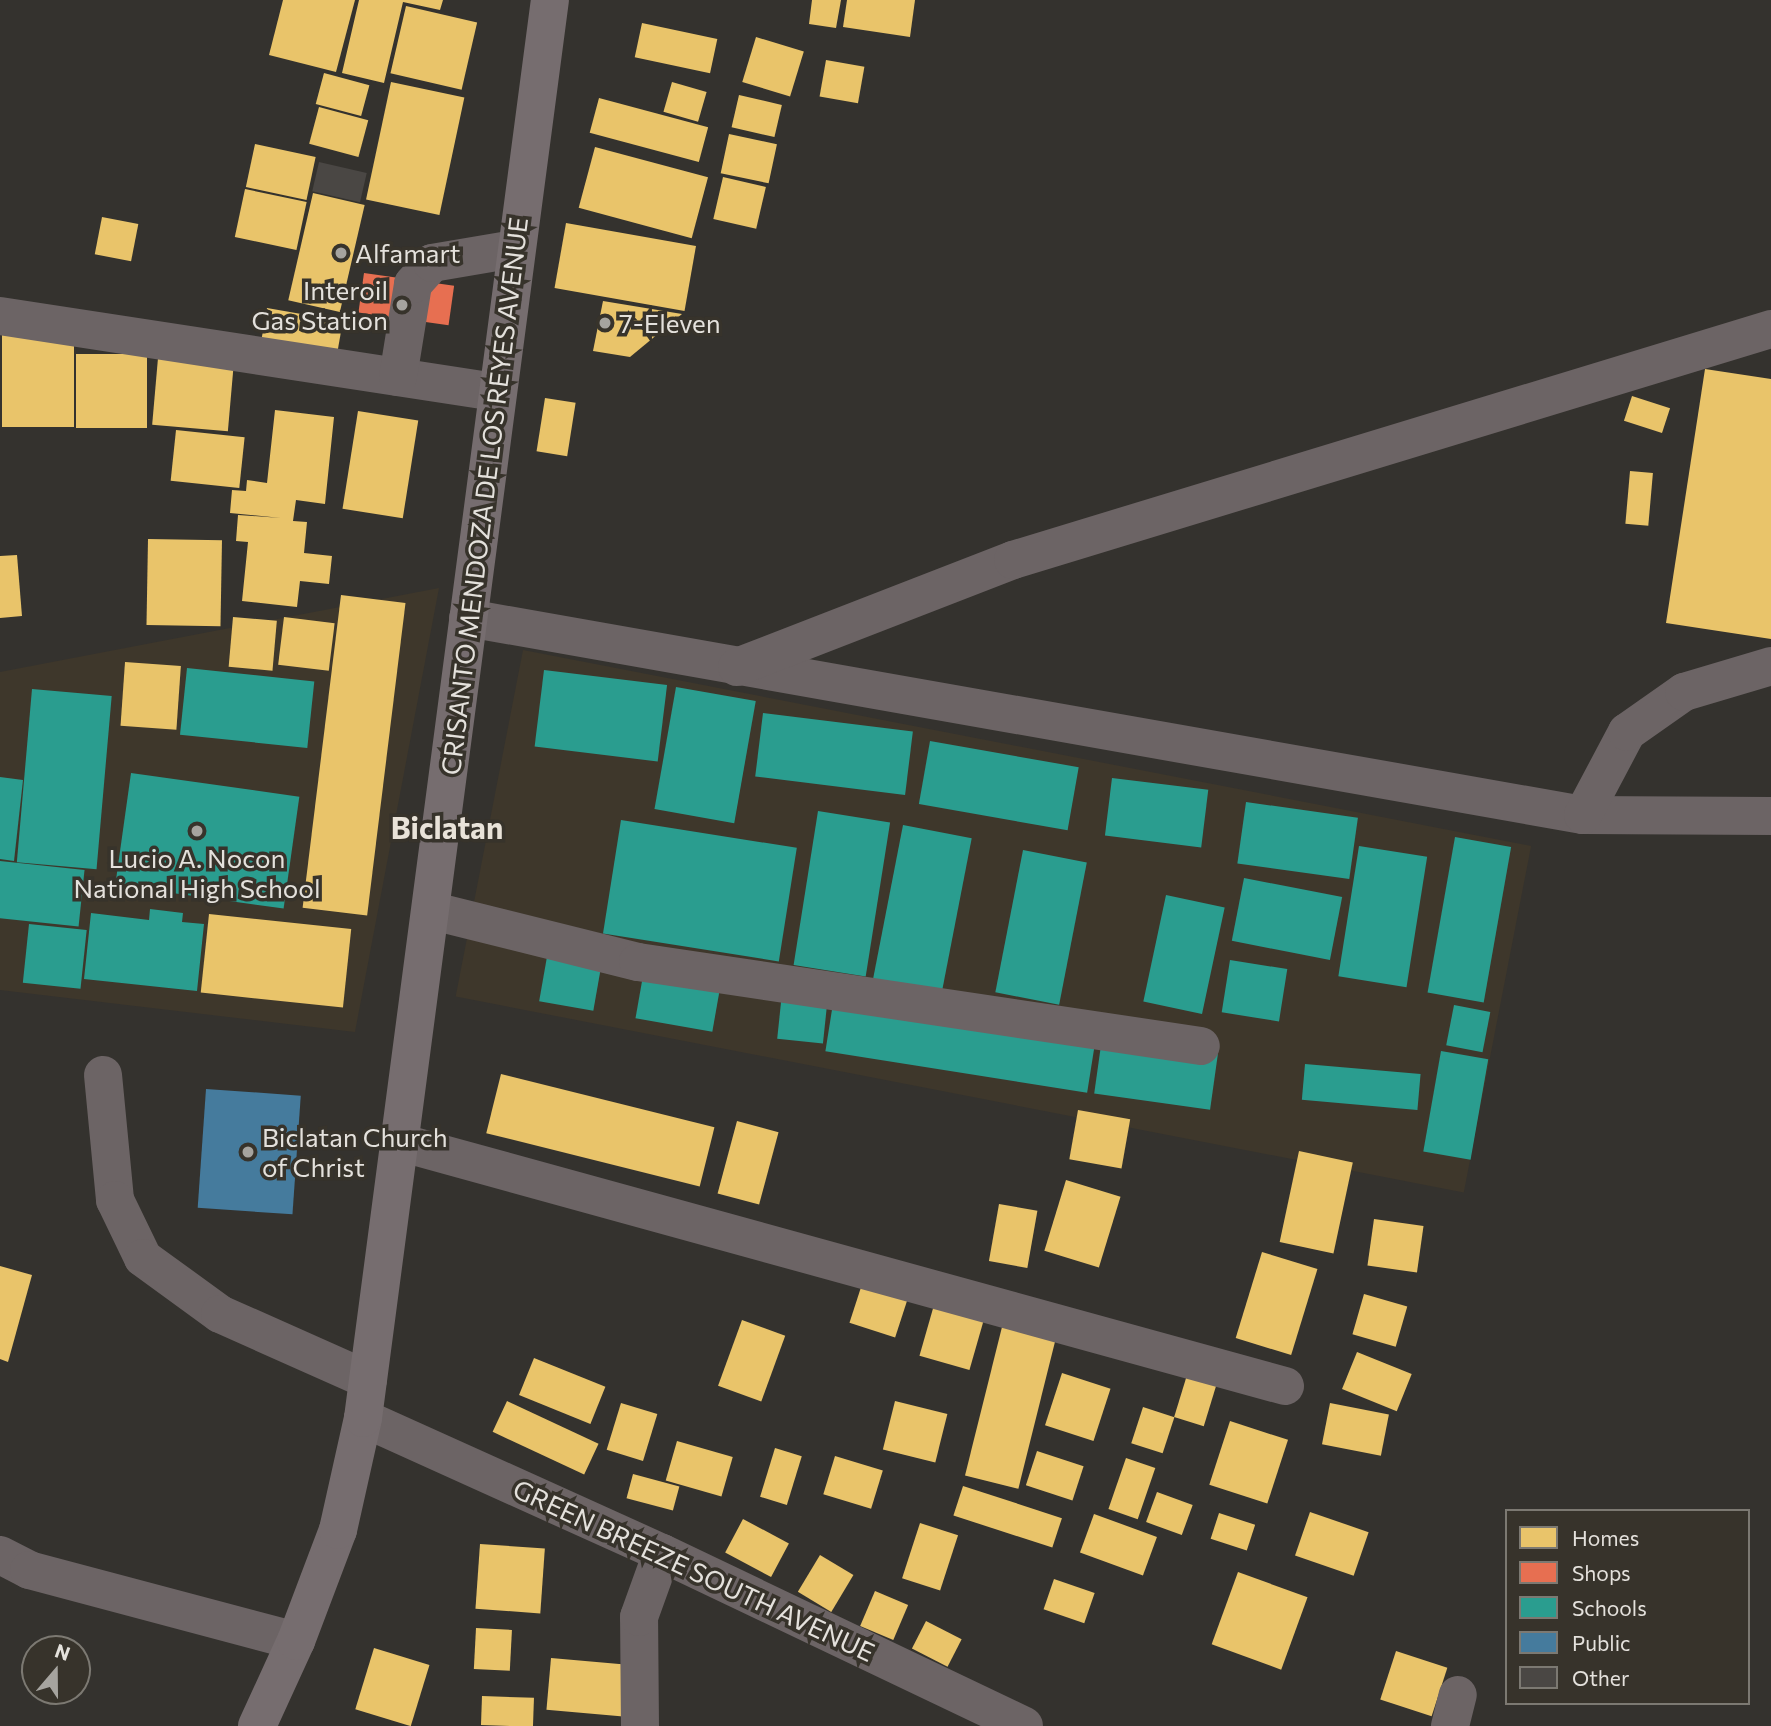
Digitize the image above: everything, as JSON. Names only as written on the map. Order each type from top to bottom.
[{"type":"main road","name":"CRISANTO MENDOZA DE LOS REYES AVENUE","points":[[257,1726],[296,1641],[338,1530],[363,1418],[433,911],[495,392],[550,0]]},
{"type":"street","points":[[398,377],[413,284],[432,262],[515,249]]},
{"type":"street","points":[[0,316],[495,392]]},
{"type":"street","points":[[737,667],[1013,560],[1771,329]]},
{"type":"street","points":[[468,618],[1583,815],[1771,816]]},
{"type":"street","points":[[1583,815],[1627,732],[1684,692],[1771,666]]},
{"type":"street","points":[[433,911],[638,962],[1201,1046]]},
{"type":"street","points":[[103,1075],[115,1200],[143,1258],[220,1314],[368,1380]]},
{"type":"street","points":[[400,1142],[1285,1387]]},
{"type":"street","name":"GREEN BREEZE SOUTH AVENUE","points":[[363,1418],[662,1553],[1024,1726]]},
{"type":"street","points":[[640,1726],[639,1617],[662,1553]]},
{"type":"street","points":[[0,1555],[29,1570],[296,1641]]},
{"type":"shaded area","name":"Lucio A. Nocon National High School","points":[[439,588],[355,1032],[0,990],[0,672]]},
{"type":"shaded area","points":[[523,650],[1531,846],[1464,1192],[456,997]]},
{"type":"building: Homes","points":[[283,0],[355,0],[336,72],[269,55]]},
{"type":"building: Homes","points":[[359,0],[443,0],[440,10],[403,2],[384,83],[342,73]]},
{"type":"building: Homes","points":[[812,0],[841,0],[836,28],[809,24]]},
{"type":"building: Homes","points":[[847,0],[915,0],[910,37],[843,27]]},
{"type":"building: Homes","points":[[406,6],[477,22],[462,90],[390,73]]},
{"type":"building: Homes","points":[[642,23],[717,39],[710,73],[635,57]]},
{"type":"building: Homes","points":[[756,37],[804,52],[790,97],[742,82]]},
{"type":"building: Homes","points":[[826,60],[864,67],[858,103],[820,96]]},
{"type":"building: Homes","points":[[324,73],[369,85],[361,116],[316,104]]},
{"type":"building: Homes","points":[[391,82],[464,98],[439,215],[366,199]]},
{"type":"building: Homes","points":[[672,82],[707,92],[698,122],[663,112]]},
{"type":"building: Homes","points":[[739,95],[782,105],[774,137],[732,127]]},
{"type":"building: Homes","points":[[599,98],[708,127],[699,162],[590,133]]},
{"type":"building: Homes","points":[[319,107],[368,120],[358,157],[309,144]]},
{"type":"building: Homes","points":[[729,134],[777,144],[769,183],[721,173]]},
{"type":"building: Homes","points":[[255,144],[316,157],[306,200],[246,187]]},
{"type":"building: Homes","points":[[595,147],[708,177],[692,238],[579,208]]},
{"type":"building: Homes","points":[[723,177],[766,187],[756,229],[713,219]]},
{"type":"building: Homes","points":[[245,189],[307,202],[296,250],[235,237]]},
{"type":"building: Homes","points":[[313,193],[365,205],[340,312],[288,300]]},
{"type":"building: Homes","points":[[102,217],[138,224],[131,261],[95,254]]},
{"type":"building: Homes","points":[[566,223],[696,246],[685,311],[555,288]]},
{"type":"building: Homes","points":[[603,301],[682,314],[630,357],[593,351]]},
{"type":"building: Homes","points":[[267,308],[343,321],[337,356],[261,342]]},
{"type":"building: Homes","points":[[2,331],[74,331],[74,427],[2,427]]},
{"type":"building: Homes","points":[[76,354],[147,354],[147,428],[76,428]]},
{"type":"building: Homes","points":[[158,358],[234,365],[228,431],[152,425]]},
{"type":"building: Homes","points":[[1705,369],[1771,379],[1771,639],[1666,623]]},
{"type":"building: Homes","points":[[1632,396],[1670,408],[1662,433],[1624,421]]},
{"type":"building: Homes","points":[[545,398],[576,403],[567,456],[537,451]]},
{"type":"building: Homes","points":[[275,410],[334,417],[325,504],[296,500],[293,521],[307,522],[304,553],[332,556],[329,584],[300,581],[297,607],[242,601],[248,542],[236,541],[238,515],[281,518],[230,513],[232,490],[246,491],[247,480],[267,483]]},
{"type":"building: Homes","points":[[358,411],[418,421],[403,518],[343,509]]},
{"type":"building: Homes","points":[[176,430],[245,437],[239,488],[171,481]]},
{"type":"building: Homes","points":[[1630,471],[1653,473],[1648,526],[1625,524]]},
{"type":"building: Homes","points":[[148,539],[222,540],[220,626],[146,625]]},
{"type":"building: Homes","points":[[17,555],[22,616],[0,618],[0,556]]},
{"type":"building: Homes","points":[[341,595],[406,603],[367,916],[303,908]]},
{"type":"building: Homes","points":[[233,617],[277,621],[272,671],[229,667]]},
{"type":"building: Homes","points":[[284,617],[335,623],[329,671],[278,665]]},
{"type":"building: Homes","points":[[125,662],[181,666],[176,730],[121,726]]},
{"type":"building: Homes","points":[[209,914],[351,929],[343,1008],[201,993]]},
{"type":"building: Homes","points":[[501,1074],[714,1127],[700,1186],[486,1133]]},
{"type":"building: Homes","points":[[1078,1110],[1130,1119],[1122,1168],[1069,1159]]},
{"type":"building: Homes","points":[[737,1121],[779,1132],[759,1205],[718,1193]]},
{"type":"building: Homes","points":[[1299,1151],[1353,1162],[1333,1253],[1280,1242]]},
{"type":"building: Homes","points":[[1066,1180],[1121,1197],[1099,1267],[1044,1251]]},
{"type":"building: Homes","points":[[999,1204],[1037,1211],[1027,1268],[989,1261]]},
{"type":"building: Homes","points":[[1374,1219],[1424,1226],[1417,1273],[1367,1266]]},
{"type":"building: Homes","points":[[1262,1252],[1317,1269],[1291,1355],[1236,1338]]},
{"type":"building: Homes","points":[[0,1266],[32,1275],[8,1362],[0,1359]]},
{"type":"building: Homes","points":[[864,1278],[910,1293],[895,1338],[849,1323]]},
{"type":"building: Homes","points":[[1364,1294],[1407,1306],[1396,1347],[1352,1334]]},
{"type":"building: Homes","points":[[936,1298],[986,1312],[969,1370],[919,1356]]},
{"type":"building: Homes","points":[[742,1320],[785,1336],[761,1402],[718,1386]]},
{"type":"building: Homes","points":[[1002,1327],[1055,1340],[1018,1489],[965,1475]]},
{"type":"building: Homes","points":[[1357,1352],[1412,1374],[1397,1411],[1342,1389]]},
{"type":"building: Homes","points":[[534,1358],[605,1387],[590,1424],[519,1395]]},
{"type":"building: Homes","points":[[1062,1373],[1111,1389],[1094,1441],[1045,1425]]},
{"type":"building: Homes","points":[[1187,1375],[1217,1384],[1204,1426],[1174,1417]]},
{"type":"building: Homes","points":[[507,1401],[599,1444],[584,1474],[493,1432]]},
{"type":"building: Homes","points":[[895,1401],[947,1414],[935,1463],[883,1450]]},
{"type":"building: Homes","points":[[621,1403],[657,1414],[643,1461],[607,1450]]},
{"type":"building: Homes","points":[[1330,1403],[1389,1414],[1381,1456],[1322,1444]]},
{"type":"building: Homes","points":[[1143,1407],[1174,1417],[1163,1453],[1131,1443]]},
{"type":"building: Homes","points":[[1230,1421],[1288,1440],[1267,1504],[1209,1485]]},
{"type":"building: Homes","points":[[677,1441],[733,1457],[721,1496],[666,1480]]},
{"type":"building: Homes","points":[[775,1448],[802,1456],[787,1505],[760,1497]]},
{"type":"building: Homes","points":[[1037,1451],[1084,1466],[1072,1500],[1026,1485]]},
{"type":"building: Homes","points":[[835,1456],[883,1471],[871,1509],[823,1494]]},
{"type":"building: Homes","points":[[1126,1458],[1155,1468],[1138,1519],[1108,1509]]},
{"type":"building: Homes","points":[[633,1474],[679,1486],[673,1511],[627,1498]]},
{"type":"building: Homes","points":[[963,1486],[1062,1518],[1052,1548],[953,1515]]},
{"type":"building: Homes","points":[[1157,1492],[1193,1505],[1182,1535],[1146,1522]]},
{"type":"building: Homes","points":[[1310,1512],[1369,1532],[1354,1576],[1295,1555]]},
{"type":"building: Homes","points":[[1219,1513],[1255,1525],[1247,1550],[1211,1539]]},
{"type":"building: Homes","points":[[1094,1514],[1157,1537],[1143,1575],[1080,1553]]},
{"type":"building: Homes","points":[[743,1519],[789,1543],[771,1577],[725,1553]]},
{"type":"building: Homes","points":[[920,1523],[958,1535],[940,1591],[902,1578]]},
{"type":"building: Homes","points":[[480,1544],[545,1549],[540,1613],[475,1609]]},
{"type":"building: Homes","points":[[820,1555],[853,1575],[831,1612],[798,1592]]},
{"type":"building: Homes","points":[[1238,1572],[1308,1597],[1281,1670],[1212,1644]]},
{"type":"building: Homes","points":[[1054,1579],[1095,1593],[1084,1623],[1044,1609]]},
{"type":"building: Homes","points":[[875,1591],[908,1605],[893,1640],[860,1626]]},
{"type":"building: Homes","points":[[926,1621],[962,1639],[948,1667],[912,1649]]},
{"type":"building: Homes","points":[[476,1628],[512,1630],[510,1671],[474,1669]]},
{"type":"building: Homes","points":[[374,1648],[429,1665],[411,1726],[355,1709]]},
{"type":"building: Homes","points":[[1396,1651],[1447,1668],[1432,1716],[1380,1700]]},
{"type":"building: Homes","points":[[551,1658],[628,1665],[623,1717],[546,1710]]},
{"type":"building: Homes","points":[[482,1696],[534,1698],[533,1726],[481,1725]]},
{"type":"building: Shops","points":[[364,273],[454,286],[449,325],[358,313]]},
{"type":"building: Schools","points":[[187,668],[314,681],[307,748],[180,735]]},
{"type":"building: Schools","points":[[544,670],[667,685],[658,762],[535,746]]},
{"type":"building: Schools","points":[[676,687],[756,701],[734,823],[654,809]]},
{"type":"building: Schools","points":[[32,689],[112,696],[97,869],[17,862]]},
{"type":"building: Schools","points":[[763,713],[913,731],[905,795],[755,777]]},
{"type":"building: Schools","points":[[930,741],[1079,767],[1068,830],[919,804]]},
{"type":"building: Schools","points":[[131,773],[299,797],[284,909],[115,885]]},
{"type":"building: Schools","points":[[0,777],[23,780],[14,861],[0,859]]},
{"type":"building: Schools","points":[[1112,778],[1208,790],[1201,847],[1105,836]]},
{"type":"building: Schools","points":[[1246,802],[1358,818],[1349,879],[1237,863]]},
{"type":"building: Schools","points":[[818,811],[890,822],[866,976],[794,965]]},
{"type":"building: Schools","points":[[621,820],[797,848],[779,961],[603,934]]},
{"type":"building: Schools","points":[[903,825],[972,838],[941,994],[873,981]]},
{"type":"building: Schools","points":[[1455,837],[1511,847],[1484,1002],[1428,993]]},
{"type":"building: Schools","points":[[1359,846],[1427,857],[1407,987],[1338,976]]},
{"type":"building: Schools","points":[[1023,850],[1087,862],[1059,1005],[995,992]]},
{"type":"building: Schools","points":[[0,861],[85,870],[79,927],[0,918]]},
{"type":"building: Schools","points":[[1244,878],[1342,897],[1330,960],[1232,941]]},
{"type":"building: Schools","points":[[1166,895],[1225,907],[1202,1014],[1143,1002]]},
{"type":"building: Schools","points":[[150,909],[183,913],[182,922],[204,924],[197,991],[84,979],[91,913],[149,920]]},
{"type":"building: Schools","points":[[29,924],[87,930],[81,989],[23,983]]},
{"type":"building: Schools","points":[[548,951],[602,961],[593,1011],[539,1001]]},
{"type":"building: Schools","points":[[1230,960],[1287,969],[1279,1021],[1222,1012]]},
{"type":"building: Schools","points":[[644,970],[721,984],[712,1032],[635,1018]]},
{"type":"building: Schools","points":[[782,993],[828,998],[823,1044],[777,1039]]},
{"type":"building: Schools","points":[[834,997],[1096,1038],[1087,1093],[825,1051]]},
{"type":"building: Schools","points":[[1454,1005],[1490,1012],[1482,1052],[1446,1045]]},
{"type":"building: Schools","points":[[1102,1038],[1218,1054],[1210,1110],[1094,1093]]},
{"type":"building: Schools","points":[[1441,1051],[1488,1059],[1471,1160],[1423,1151]]},
{"type":"building: Schools","points":[[1305,1064],[1421,1074],[1417,1110],[1302,1100]]},
{"type":"building: Public","name":"Biclatan Church of Christ","points":[[206,1089],[301,1096],[292,1214],[198,1208]]},
{"type":"building: Other","points":[[319,162],[367,173],[360,202],[312,191]]},
{"type":"place","name":"Alfamart","points":[[341,253]]},
{"type":"place","name":"Interoil Gas Station","points":[[402,305]]},
{"type":"place","name":"7-Eleven","points":[[605,323]]},
{"type":"place","name":"Lucio A. Nocon National High School","points":[[197,831]]},
{"type":"place","name":"Biclatan Church of Christ","points":[[248,1152]]},
{"type":"district","name":"Biclatan","points":[[447,827]]}]
